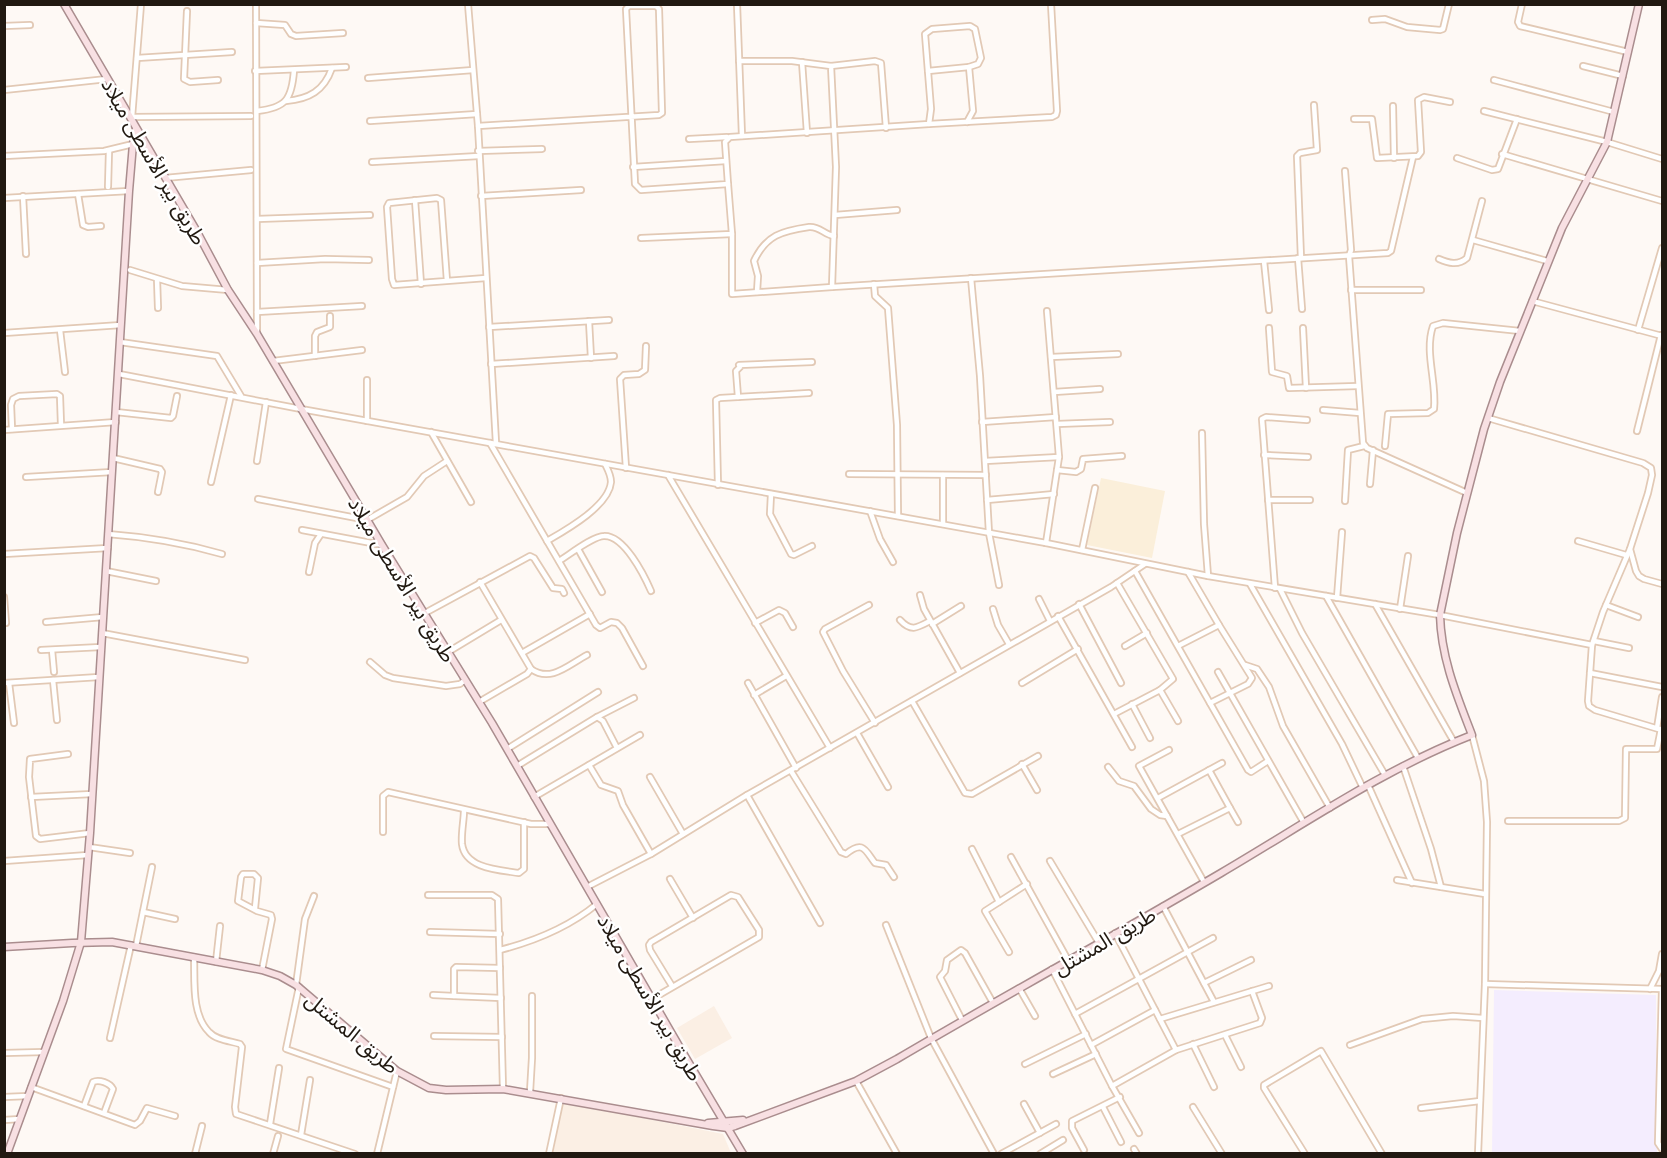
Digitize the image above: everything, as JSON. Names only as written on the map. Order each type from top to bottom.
[{"type":"main road","name":"طريق بير الأسطى ميلاد","points":[[64,4],[228,290],[257,334],[382,545],[479,702],[743,1154]]},
{"type":"main road","points":[[1472,735],[1447,666],[1441,643],[1440,615],[1467,493],[1488,418],[1547,261],[1607,142],[1639,4]]},
{"type":"main road","points":[[7,1154],[81,942],[93,794],[129,191],[136,129]]},
{"type":"main road","name":"طريق المشتل","points":[[4,947],[81,942],[134,945],[262,970],[280,976],[298,986],[397,1071],[419,1084],[438,1089],[504,1089],[530,1092],[701,1124],[726,1124],[747,1120],[855,1081],[1099,943],[1385,775],[1472,735]]},
{"type":"street","points":[[141,4],[131,118],[251,116]]},
{"type":"street","points":[[256,4],[257,334]]},
{"type":"street","points":[[468,4],[478,126],[493,443],[597,628],[611,622],[617,623],[643,666]]},
{"type":"street","points":[[737,4],[742,136]]},
{"type":"street","points":[[689,140],[1052,117],[1058,111],[1051,4]]},
{"type":"street","points":[[1372,20],[1385,19],[1402,26],[1440,30],[1445,25],[1449,4]]},
{"type":"street","points":[[1522,4],[1518,22],[1520,26],[1628,52]]},
{"type":"street","points":[[478,126],[632,116],[659,115],[663,112],[659,9],[656,6],[629,6],[626,9],[632,116],[633,166],[635,184],[641,190],[728,184]]},
{"type":"street","points":[[187,11],[186,81],[218,80]]},
{"type":"street","points":[[256,23],[285,25],[291,34],[296,36],[343,33]]},
{"type":"street","points":[[4,27],[30,25]]},
{"type":"street","points":[[928,71],[978,64],[981,58],[977,36],[972,27],[932,29],[925,34],[929,124]]},
{"type":"street","points":[[137,58],[232,52]]},
{"type":"street","points":[[739,61],[802,62],[831,66],[875,61],[881,63],[886,128]]},
{"type":"street","points":[[802,62],[807,133]]},
{"type":"street","points":[[831,66],[835,131],[832,287]]},
{"type":"street","points":[[1583,66],[1623,76]]},
{"type":"street","points":[[255,71],[346,67]]},
{"type":"street","points":[[967,122],[973,111],[969,67]]},
{"type":"street","points":[[257,111],[275,109],[286,101],[306,99],[328,78],[332,68]]},
{"type":"street","points":[[286,101],[292,87],[294,70]]},
{"type":"street","points":[[368,78],[473,70]]},
{"type":"street","points":[[4,90],[106,79]]},
{"type":"street","points":[[1494,81],[1614,112]]},
{"type":"street","points":[[1354,119],[1372,119],[1377,158],[1413,157],[1420,154],[1418,100],[1424,97],[1450,102]]},
{"type":"street","points":[[1302,309],[1297,156],[1300,153],[1317,150],[1314,105]]},
{"type":"street","points":[[1393,106],[1394,158]]},
{"type":"street","points":[[1484,111],[1607,142],[1662,159]]},
{"type":"street","points":[[370,121],[477,114]]},
{"type":"street","points":[[1457,158],[1498,169],[1517,119]]},
{"type":"street","points":[[730,137],[725,142],[732,234],[732,294],[1348,256],[1391,251],[1413,157]]},
{"type":"street","points":[[4,156],[108,151],[133,144]]},
{"type":"street","points":[[372,162],[542,149]]},
{"type":"street","points":[[108,151],[108,187]]},
{"type":"street","points":[[1503,154],[1662,201]]},
{"type":"street","points":[[633,166],[726,161]]},
{"type":"street","points":[[165,178],[251,170]]},
{"type":"street","points":[[1345,171],[1351,246],[1348,256],[1364,446]]},
{"type":"street","points":[[481,196],[581,190]]},
{"type":"street","points":[[4,198],[129,191]]},
{"type":"street","points":[[78,194],[83,225],[101,226]]},
{"type":"street","points":[[23,196],[26,254]]},
{"type":"street","points":[[447,281],[441,200],[437,198],[388,204],[394,285],[397,286],[486,278]]},
{"type":"street","points":[[415,200],[421,284]]},
{"type":"street","points":[[1439,259],[1454,263],[1464,261],[1473,240],[1482,201]]},
{"type":"street","points":[[835,215],[897,210]]},
{"type":"street","points":[[257,219],[370,215]]},
{"type":"street","points":[[757,292],[758,276],[754,261],[764,243],[781,234],[809,226],[815,226],[825,234],[834,236]]},
{"type":"street","points":[[641,238],[732,234]]},
{"type":"street","points":[[1473,240],[1547,261]]},
{"type":"street","points":[[1638,330],[1662,248]]},
{"type":"street","points":[[257,262],[369,260]]},
{"type":"street","points":[[1264,261],[1269,310]]},
{"type":"street","points":[[130,270],[192,288],[228,290]]},
{"type":"street","points":[[972,278],[988,533],[999,585]]},
{"type":"street","points":[[157,279],[158,308]]},
{"type":"street","points":[[874,284],[875,296],[888,308],[896,406],[898,516]]},
{"type":"street","points":[[1351,290],[1421,290]]},
{"type":"street","points":[[1532,301],[1662,335],[1637,431]]},
{"type":"street","points":[[257,312],[362,306]]},
{"type":"street","points":[[1046,543],[1059,457],[1047,311]]},
{"type":"street","points":[[315,356],[315,336],[317,332],[330,327],[330,316]]},
{"type":"street","points":[[489,327],[609,320]]},
{"type":"street","points":[[589,321],[591,358]]},
{"type":"street","points":[[1385,446],[1388,414],[1428,413],[1434,409],[1430,354],[1433,326],[1443,323],[1520,331]]},
{"type":"street","points":[[4,333],[121,325]]},
{"type":"street","points":[[1269,328],[1272,372],[1287,376],[1288,386],[1291,389],[1358,386]]},
{"type":"street","points":[[1303,328],[1306,388]]},
{"type":"street","points":[[60,330],[64,372]]},
{"type":"street","points":[[120,342],[217,356],[241,397]]},
{"type":"street","points":[[626,468],[620,379],[624,375],[639,374],[645,370],[646,345]]},
{"type":"street","points":[[273,361],[362,350]]},
{"type":"street","points":[[1051,357],[1118,354]]},
{"type":"street","points":[[491,364],[614,356]]},
{"type":"street","points":[[738,397],[736,371],[740,368],[739,365],[812,362]]},
{"type":"street","points":[[118,374],[1046,543],[1277,589],[1629,648]]},
{"type":"street","points":[[367,380],[367,421]]},
{"type":"street","points":[[1054,392],[1100,389]]},
{"type":"street","points":[[718,485],[716,402],[720,398],[809,393]]},
{"type":"street","points":[[12,429],[11,405],[13,399],[19,396],[57,394],[60,396],[61,425]]},
{"type":"street","points":[[211,482],[231,395]]},
{"type":"street","points":[[116,412],[171,418],[177,396]]},
{"type":"street","points":[[257,461],[266,402]]},
{"type":"street","points":[[1323,410],[1360,412]]},
{"type":"street","points":[[982,422],[1056,417]]},
{"type":"street","points":[[1307,420],[1263,418],[1264,455],[1277,589],[1385,775]]},
{"type":"street","points":[[1488,418],[1652,468],[1652,475],[1630,549],[1606,605],[1593,643],[1588,701],[1592,708],[1660,729]]},
{"type":"street","points":[[4,430],[116,422]]},
{"type":"street","points":[[1058,424],[1110,422]]},
{"type":"street","points":[[430,432],[471,502]]},
{"type":"street","points":[[1202,433],[1204,524],[1208,576]]},
{"type":"street","points":[[1345,501],[1348,450],[1364,446],[1467,493]]},
{"type":"street","points":[[1370,484],[1372,450]]},
{"type":"street","points":[[1264,455],[1308,457]]},
{"type":"street","points":[[1057,470],[1076,472],[1081,470],[1083,459],[1122,456]]},
{"type":"street","points":[[985,461],[1059,457]]},
{"type":"street","points":[[113,458],[160,469],[162,472],[158,492]]},
{"type":"street","points":[[258,499],[367,520],[406,496],[424,476],[447,461]]},
{"type":"street","points":[[547,541],[580,520],[603,501],[611,484],[611,476],[604,464]]},
{"type":"street","points":[[26,477],[112,472]]},
{"type":"street","points":[[849,474],[986,475]]},
{"type":"street","points":[[668,475],[830,748]]},
{"type":"street","points":[[942,524],[943,475]]},
{"type":"street","points":[[1082,550],[1095,488]]},
{"type":"street","points":[[771,494],[770,514],[791,554],[794,555],[812,546]]},
{"type":"street","points":[[987,500],[1054,495]]},
{"type":"street","points":[[1268,500],[1310,500]]},
{"type":"street","points":[[870,511],[877,533],[893,562]]},
{"type":"street","points":[[302,530],[382,545]]},
{"type":"street","points":[[1337,598],[1342,532]]},
{"type":"street","points":[[108,534],[150,537],[222,554]]},
{"type":"street","points":[[309,572],[315,543],[321,534]]},
{"type":"street","points":[[559,561],[600,537],[610,537],[616,540],[634,560],[651,591]]},
{"type":"street","points":[[1578,541],[1626,555]]},
{"type":"street","points":[[4,554],[108,548]]},
{"type":"street","points":[[578,549],[602,592]]},
{"type":"street","points":[[1630,549],[1639,576],[1662,584]]},
{"type":"street","points":[[425,613],[530,556],[534,558],[553,588],[562,589],[564,593]]},
{"type":"street","points":[[1400,609],[1408,556]]},
{"type":"street","points":[[587,887],[651,854],[747,795],[1117,583],[1145,564]]},
{"type":"street","points":[[106,571],[156,581]]},
{"type":"street","points":[[1135,571],[1249,771],[1251,772],[1268,761]]},
{"type":"street","points":[[1188,572],[1252,676],[1251,681],[1210,703]]},
{"type":"street","points":[[480,582],[531,669],[539,674],[548,675],[587,655]]},
{"type":"street","points":[[1114,714],[1173,681],[1173,677],[1117,583]]},
{"type":"street","points":[[1250,584],[1342,744],[1412,883]]},
{"type":"street","points":[[920,595],[931,622],[960,673]]},
{"type":"street","points":[[1326,596],[1418,758]]},
{"type":"street","points":[[4,597],[6,623]]},
{"type":"street","points":[[1039,598],[1050,621]]},
{"type":"street","points":[[1079,604],[1121,683]]},
{"type":"street","points":[[1375,604],[1454,742]]},
{"type":"street","points":[[869,605],[823,632],[843,671],[875,723]]},
{"type":"street","points":[[1606,605],[1638,617]]},
{"type":"street","points":[[900,620],[906,627],[917,628],[961,606]]},
{"type":"street","points":[[993,609],[998,625],[1009,644]]},
{"type":"street","points":[[755,623],[779,610],[785,613],[793,627]]},
{"type":"street","points":[[522,653],[590,614]]},
{"type":"street","points":[[1058,616],[1132,747]]},
{"type":"street","points":[[46,622],[103,617]]},
{"type":"street","points":[[448,652],[501,620]]},
{"type":"street","points":[[1178,646],[1219,625]]},
{"type":"street","points":[[102,633],[244,660]]},
{"type":"street","points":[[1125,646],[1147,633]]},
{"type":"street","points":[[41,650],[101,647]]},
{"type":"street","points":[[1022,683],[1078,649]]},
{"type":"street","points":[[52,650],[54,672]]},
{"type":"street","points":[[370,662],[385,675],[393,678],[446,686],[460,684],[465,680]]},
{"type":"street","points":[[1245,665],[1257,669],[1269,687],[1284,726],[1330,808]]},
{"type":"street","points":[[479,702],[530,672],[531,669]]},
{"type":"street","points":[[1218,672],[1304,823]]},
{"type":"street","points":[[1590,673],[1662,687]]},
{"type":"street","points":[[754,695],[786,676]]},
{"type":"street","points":[[14,723],[7,683],[99,677]]},
{"type":"street","points":[[53,680],[57,720]]},
{"type":"street","points":[[748,683],[796,768]]},
{"type":"street","points":[[1160,690],[1178,721]]},
{"type":"street","points":[[507,749],[598,692]]},
{"type":"street","points":[[1508,821],[1619,821],[1624,818],[1626,749],[1657,749],[1662,697]]},
{"type":"street","points":[[517,766],[597,717],[634,698]]},
{"type":"street","points":[[912,701],[965,793],[972,794],[1038,756]]},
{"type":"street","points":[[1132,704],[1150,738]]},
{"type":"street","points":[[597,717],[603,720],[617,748]]},
{"type":"street","points":[[857,733],[888,787]]},
{"type":"street","points":[[534,797],[640,735]]},
{"type":"street","points":[[1472,735],[1484,781],[1487,822],[1485,984],[1478,1154]]},
{"type":"street","points":[[1169,750],[1139,766],[1204,882]]},
{"type":"street","points":[[68,754],[30,759],[29,777],[36,834],[38,838],[90,833]]},
{"type":"street","points":[[1158,798],[1222,763]]},
{"type":"street","points":[[1022,764],[1037,790]]},
{"type":"street","points":[[589,765],[601,785],[618,791],[623,805],[651,854]]},
{"type":"street","points":[[1403,766],[1431,849],[1441,887]]},
{"type":"street","points":[[1107,767],[1119,781],[1134,786],[1151,809],[1160,815],[1167,816]]},
{"type":"street","points":[[1209,770],[1238,822]]},
{"type":"street","points":[[791,771],[841,852],[846,854],[861,847],[867,851],[873,862],[886,865],[894,877]]},
{"type":"street","points":[[650,777],[683,834]]},
{"type":"street","points":[[383,832],[383,796],[388,792],[524,822],[549,824]]},
{"type":"street","points":[[31,797],[93,794]]},
{"type":"street","points":[[747,795],[820,923]]},
{"type":"street","points":[[1178,834],[1230,808]]},
{"type":"street","points":[[464,810],[462,844],[465,854],[484,867],[519,873],[524,869],[524,822]]},
{"type":"street","points":[[89,847],[130,853]]},
{"type":"street","points":[[972,849],[999,902]]},
{"type":"street","points":[[4,861],[88,855]]},
{"type":"street","points":[[1011,857],[1068,960]]},
{"type":"street","points":[[1050,861],[1099,943]]},
{"type":"street","points":[[110,1038],[143,912],[152,867]]},
{"type":"street","points":[[255,908],[258,878],[254,874],[243,874],[238,901],[271,915],[272,919],[262,970]]},
{"type":"street","points":[[670,879],[693,918]]},
{"type":"street","points":[[1397,880],[1485,894]]},
{"type":"street","points":[[1009,952],[986,914],[987,908],[1027,884]]},
{"type":"street","points":[[428,895],[492,895],[498,899],[504,1089]]},
{"type":"street","points":[[652,999],[752,941],[760,934],[738,897],[731,895],[651,942],[649,945],[672,986]]},
{"type":"street","points":[[314,896],[305,919],[298,986],[286,1049],[393,1087]]},
{"type":"street","points":[[500,950],[559,929],[597,904]]},
{"type":"street","points":[[1163,906],[1214,1002]]},
{"type":"street","points":[[143,912],[175,919]]},
{"type":"street","points":[[886,925],[931,1038],[994,1154]]},
{"type":"street","points":[[216,962],[220,926]]},
{"type":"street","points":[[430,932],[500,934]]},
{"type":"street","points":[[1115,933],[1176,1050]]},
{"type":"street","points":[[1075,1014],[1213,938]]},
{"type":"street","points":[[962,1020],[940,977],[945,970],[947,960],[961,950],[965,953],[993,1003]]},
{"type":"street","points":[[1650,989],[1659,971],[1662,954]]},
{"type":"street","points":[[194,957],[197,1008],[208,1032],[243,1047],[235,1112],[238,1115],[355,1154]]},
{"type":"street","points":[[1204,983],[1251,960]]},
{"type":"street","points":[[454,996],[454,969],[456,967],[500,968]]},
{"type":"street","points":[[1052,969],[1139,1133]]},
{"type":"street","points":[[1485,984],[1662,989],[1658,1143],[1662,1149]]},
{"type":"street","points":[[1160,1019],[1269,986]]},
{"type":"street","points":[[1019,988],[1035,1016]]},
{"type":"street","points":[[1113,1086],[1176,1050],[1262,1021],[1252,991]]},
{"type":"street","points":[[433,995],[501,998]]},
{"type":"street","points":[[530,1092],[532,996]]},
{"type":"street","points":[[1091,1045],[1155,1010]]},
{"type":"street","points":[[1350,1045],[1422,1019],[1453,1016],[1482,1018]]},
{"type":"street","points":[[1025,1064],[1086,1034]]},
{"type":"street","points":[[1225,1035],[1240,1066]]},
{"type":"street","points":[[434,1036],[502,1037]]},
{"type":"street","points":[[1193,1044],[1214,1087]]},
{"type":"street","points":[[1305,1154],[1264,1085],[1321,1051],[1382,1154]]},
{"type":"street","points":[[4,1053],[44,1052]]},
{"type":"street","points":[[1053,1074],[1096,1054]]},
{"type":"street","points":[[270,1124],[279,1068]]},
{"type":"street","points":[[377,1154],[397,1071]]},
{"type":"street","points":[[301,1135],[310,1080]]},
{"type":"street","points":[[84,1106],[93,1082],[98,1081],[110,1085],[113,1089],[104,1113]]},
{"type":"street","points":[[855,1081],[897,1154]]},
{"type":"street","points":[[31,1087],[135,1125],[138,1124],[147,1108],[175,1116]]},
{"type":"street","points":[[4,1097],[28,1096]]},
{"type":"street","points":[[1084,1150],[1072,1128],[1072,1121],[1119,1097]]},
{"type":"street","points":[[549,1154],[561,1098]]},
{"type":"street","points":[[1421,1108],[1479,1101]]},
{"type":"street","points":[[1024,1104],[1040,1133]]},
{"type":"street","points":[[1103,1107],[1121,1142]]},
{"type":"street","points":[[1193,1107],[1222,1154]]},
{"type":"street","points":[[4,1120],[20,1119]]},
{"type":"street","points":[[1001,1154],[1056,1124]]},
{"type":"street","points":[[195,1154],[202,1126]]},
{"type":"street","points":[[273,1154],[278,1136]]},
{"type":"street","points":[[1040,1154],[1051,1151],[1063,1140]]},
{"type":"shaded area","points":[[1101,478],[1165,491],[1152,558],[1087,545]]},
{"type":"shaded area","points":[[1494,990],[1656,995],[1657,1153],[1492,1154]]},
{"type":"shaded area","points":[[714,1006],[732,1038],[695,1059],[677,1028]]},
{"type":"shaded area","points":[[563,1102],[723,1134],[731,1153],[553,1154]]}]
